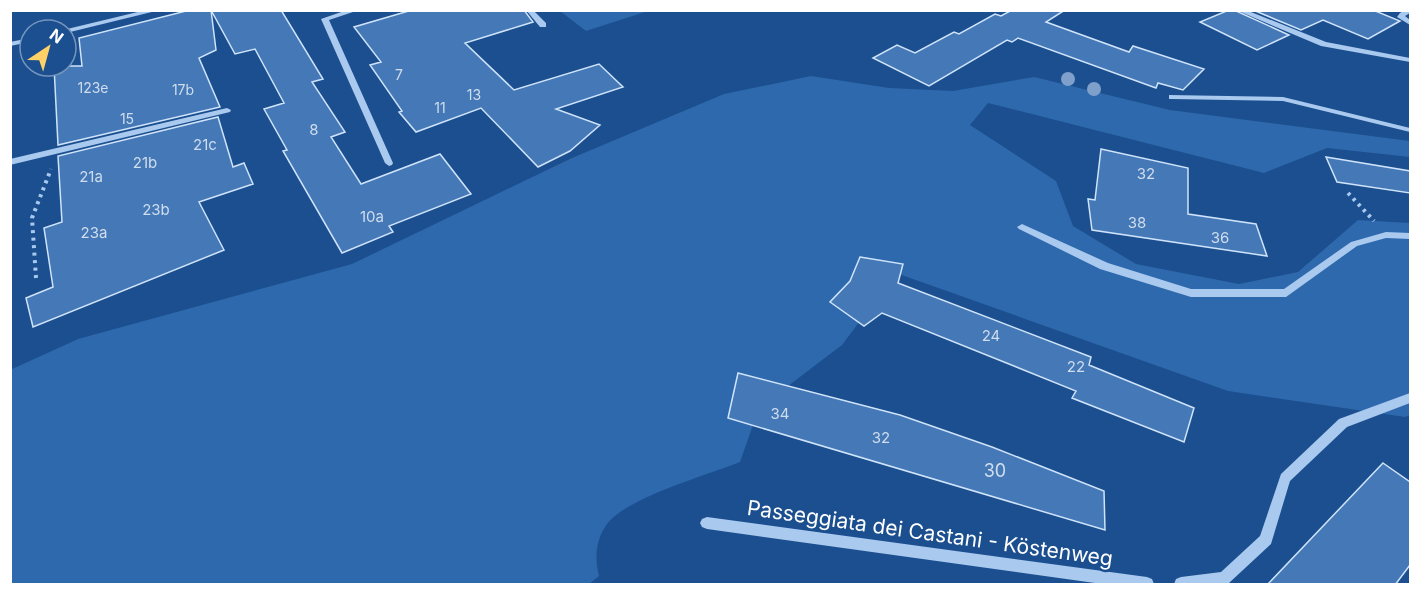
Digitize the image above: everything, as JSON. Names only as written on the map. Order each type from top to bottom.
[{"type":"street","points":[[78,29],[157,10]]},
{"type":"street","points":[[356,10],[325,19],[389,163]]},
{"type":"street","points":[[529,10],[543,25]]},
{"type":"street","points":[[1239,10],[1324,44],[1410,60]]},
{"type":"street","points":[[1410,11],[1402,14],[1401,17],[1410,23]]},
{"type":"street","points":[[1172,97],[1283,99],[1410,130]]},
{"type":"street","points":[[10,162],[227,110]]},
{"type":"street","points":[[1022,227],[1104,266],[1191,293],[1286,293],[1354,244],[1386,235],[1410,236]]},
{"type":"street","points":[[1181,585],[1224,578],[1266,540],[1285,478],[1343,423],[1408,402]]},
{"type":"street","name":"Passeggiata dei Castani - Köstenweg","points":[[707,523],[1148,585]]},
{"type":"path","points":[[36,278],[32,218],[51,169],[48,153]]},
{"type":"path","points":[[1348,193],[1386,235]]},
{"type":"shaded area","points":[[560,11],[648,11],[586,31]]},
{"type":"shaded area","points":[[811,76],[889,88],[953,91],[1034,77],[1170,110],[1410,141],[1410,157],[1327,148],[1264,173],[988,103],[970,125],[1056,181],[1073,226],[1136,264],[1239,284],[1298,272],[1358,220],[1410,223],[1410,415],[1405,417],[1228,391],[896,273],[842,345],[759,408],[740,462],[666,489],[628,507],[614,517],[605,527],[598,545],[599,576],[589,584],[11,584],[10,370],[78,339],[352,264],[572,158],[724,94]]},
{"type":"building","points":[[190,10],[211,10],[216,50],[199,58],[220,107],[58,145],[55,78],[78,78],[78,66],[82,66],[79,38]]},
{"type":"building","points":[[211,10],[281,10],[323,79],[312,82],[345,132],[331,137],[361,184],[440,154],[471,194],[389,226],[393,232],[342,253],[283,151],[287,150],[264,109],[284,103],[255,49],[235,54]]},
{"type":"building","points":[[412,10],[524,10],[533,22],[465,43],[514,90],[599,64],[623,87],[556,109],[600,125],[570,151],[538,167],[481,108],[416,132],[399,112],[402,111],[370,65],[381,62],[354,27]]},
{"type":"building","points":[[1012,10],[1065,10],[1046,22],[1129,52],[1133,46],[1204,69],[1183,90],[1158,83],[1156,88],[1018,38],[1012,42],[1007,40],[929,86],[873,58],[897,45],[915,53],[954,32],[959,34],[995,14],[1001,16]]},
{"type":"building","points":[[1234,10],[1289,35],[1257,50],[1200,22]]},
{"type":"building","points":[[1253,10],[1373,10],[1400,21],[1368,39],[1323,20],[1301,30]]},
{"type":"building","points":[[218,117],[233,167],[244,163],[253,184],[199,202],[224,250],[33,327],[26,298],[53,287],[44,228],[62,222],[58,156]]},
{"type":"building","points":[[1101,149],[1188,168],[1188,214],[1256,224],[1267,256],[1092,230],[1088,199],[1095,200]]},
{"type":"building","points":[[1326,157],[1410,171],[1410,193],[1337,182]]},
{"type":"building","points":[[860,257],[903,264],[898,283],[1091,357],[1089,365],[1194,408],[1184,442],[1072,398],[1076,391],[882,313],[864,326],[830,302],[850,281]]},
{"type":"building","points":[[738,373],[900,415],[992,447],[1104,491],[1105,530],[728,418]]},
{"type":"building","points":[[1383,463],[1410,482],[1410,565],[1395,585],[1267,585]]}]
